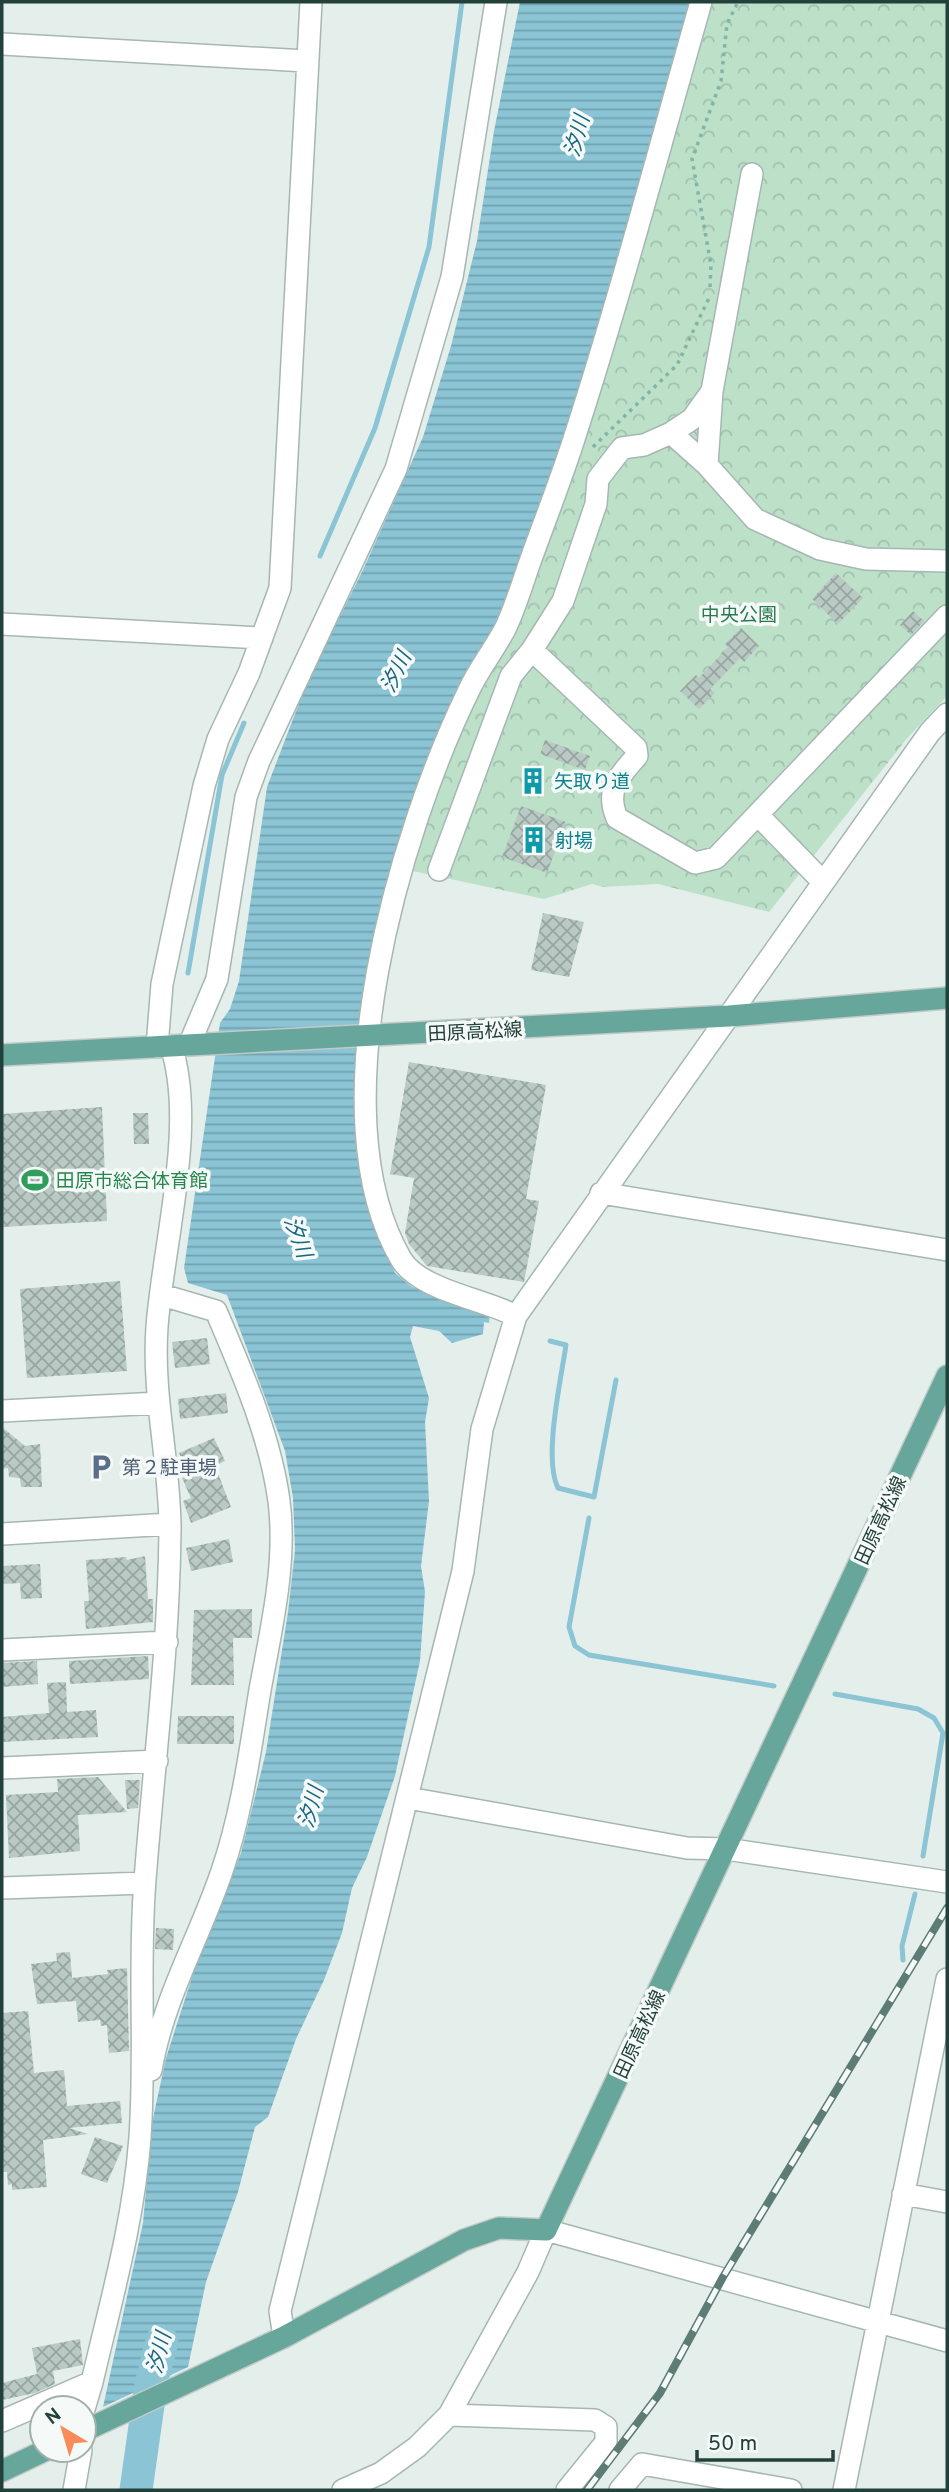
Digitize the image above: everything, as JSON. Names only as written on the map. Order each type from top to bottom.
[{"type":"main road","name":"田原高松線","points":[[2,1055],[729,1016],[947,998]]},
{"type":"main road","name":"田原高松線","points":[[547,2230],[947,1376]]},
{"type":"main road","points":[[98,2418],[237,2360],[464,2240],[499,2228],[547,2230]]},
{"type":"main road","points":[[2,2472],[28,2459]]},
{"type":"street","points":[[140,2137],[145,1883],[167,1642],[170,1524],[159,1403],[157,1327],[178,1155],[180,1046],[162,984],[204,786],[218,739],[262,638],[280,588],[311,2]]},
{"type":"street","points":[[180,1046],[217,979],[246,797],[259,761],[396,469],[412,422],[452,277],[496,2]]},
{"type":"street","points":[[516,1316],[494,1304],[429,1283],[402,1262],[378,1196],[368,1150],[365,1037],[383,939],[411,836],[469,689],[506,626],[573,443],[701,2]]},
{"type":"street","points":[[2,44],[306,61]]},
{"type":"street","points":[[708,465],[712,391],[752,174]]},
{"type":"street","points":[[439,870],[511,676],[532,650],[563,601],[596,504],[598,479],[622,448],[644,445],[671,433],[692,419],[712,391]]},
{"type":"street","points":[[671,433],[708,465],[755,519],[820,549],[866,559],[947,561]]},
{"type":"street","points":[[532,650],[636,748],[637,756],[616,779],[611,792],[611,805],[617,818],[695,863],[704,863],[716,858],[759,816],[947,615]]},
{"type":"street","points":[[2,624],[262,638]]},
{"type":"street","points":[[284,2337],[279,2311],[463,1571],[482,1429],[516,1316],[930,732],[947,714]]},
{"type":"street","points":[[759,816],[823,882]]},
{"type":"street","points":[[601,1193],[947,1250]]},
{"type":"street","points":[[90,2394],[128,2229],[140,2137],[164,2011],[211,1901],[233,1835],[242,1796],[280,1566],[279,1503],[268,1451],[249,1389],[216,1311],[162,1295]]},
{"type":"street","points":[[2,1411],[159,1403]]},
{"type":"street","points":[[2,1534],[170,1524]]},
{"type":"street","points":[[2,1650],[167,1642]]},
{"type":"street","points":[[2,1768],[157,1761]]},
{"type":"street","points":[[408,1798],[687,1847],[726,1849],[947,1882]]},
{"type":"street","points":[[2,1888],[145,1883]]},
{"type":"street","points":[[844,2490],[947,1979]]},
{"type":"street","points":[[903,2194],[947,2202]]},
{"type":"street","points":[[343,2490],[381,2473],[417,2447],[449,2415],[528,2272],[547,2230],[947,2340]]},
{"type":"street","points":[[2,2421],[92,2382]]},
{"type":"street","points":[[449,2415],[595,2420],[606,2427],[606,2442],[567,2490]]},
{"type":"street","points":[[74,2490],[79,2464]]},
{"type":"street","points":[[620,2490],[642,2464],[717,2484],[790,2490]]},
{"type":"path","points":[[592,448],[677,365],[709,297],[711,265],[692,159],[721,81],[727,24],[738,2]]},
{"type":"green space","name":"中央公園","points":[[709,2],[947,2],[947,696],[909,736],[769,912],[658,884],[603,887],[592,884],[544,899],[408,870]]},
{"type":"water","points":[[520,2],[694,2],[568,440],[374,951],[366,1183],[380,1238],[395,1273],[412,1287],[490,1313],[489,1323],[484,1322],[483,1334],[452,1343],[439,1331],[413,1326],[410,1337],[429,1398],[425,1422],[429,1501],[421,1566],[425,1592],[420,1661],[395,1776],[367,1857],[352,1888],[342,1933],[324,1980],[296,2039],[268,2117],[255,2127],[238,2192],[206,2282],[188,2367],[103,2407],[143,2223],[152,2123],[166,2058],[194,1971],[241,1853],[266,1752],[295,1550],[293,1498],[285,1451],[227,1295],[188,1283],[184,1268],[220,1023],[230,1009],[239,981],[267,787],[308,680],[362,572],[423,437],[451,346],[477,241],[494,131]]},
{"type":"building","points":[[836,573],[863,598],[838,624],[812,599]]},
{"type":"building","points":[[913,611],[924,621],[911,635],[900,625]]},
{"type":"building","points":[[741,628],[759,646],[744,662],[740,658],[710,689],[715,693],[699,709],[680,691],[696,675],[699,678],[728,647],[725,644]]},
{"type":"building","points":[[545,740],[590,756],[585,770],[540,754]]},
{"type":"building","name":"射場","points":[[521,806],[566,822],[547,873],[502,857]]},
{"type":"building","points":[[543,913],[584,922],[569,977],[531,970]]},
{"type":"building","points":[[409,1062],[546,1085],[526,1199],[539,1201],[524,1282],[427,1266],[409,1244],[405,1233],[414,1178],[390,1174]]},
{"type":"building","points":[[102,1107],[107,1221],[2,1227],[2,1114]]},
{"type":"building","points":[[133,1113],[148,1113],[149,1144],[134,1144]]},
{"type":"building","points":[[120,1281],[127,1371],[27,1378],[20,1289]]},
{"type":"building","points":[[207,1338],[210,1364],[175,1368],[172,1342]]},
{"type":"building","points":[[226,1393],[228,1413],[180,1419],[178,1399]]},
{"type":"building","points":[[2,1427],[25,1446],[40,1444],[42,1487],[21,1487],[20,1478],[9,1477],[8,1468],[2,1469]]},
{"type":"building","points":[[214,1438],[225,1461],[215,1466],[231,1507],[191,1523],[183,1501],[191,1498],[182,1478],[189,1475],[179,1453]]},
{"type":"building","points":[[229,1539],[233,1562],[191,1571],[186,1548]]},
{"type":"building","points":[[145,1556],[148,1599],[153,1599],[153,1622],[86,1629],[84,1601],[89,1601],[86,1560],[126,1557],[127,1560]]},
{"type":"building","points":[[40,1564],[42,1598],[21,1599],[20,1583],[2,1584],[2,1566]]},
{"type":"building","points":[[252,1609],[252,1638],[233,1638],[234,1685],[191,1685],[194,1610]]},
{"type":"building","points":[[148,1656],[149,1679],[70,1684],[69,1661]]},
{"type":"building","points":[[37,1661],[38,1684],[2,1687],[2,1663]]},
{"type":"building","points":[[66,1682],[67,1712],[96,1710],[98,1737],[2,1742],[2,1717],[49,1713],[47,1683]]},
{"type":"building","points":[[178,1716],[234,1716],[234,1744],[177,1744]]},
{"type":"building","points":[[98,1777],[127,1812],[78,1815],[80,1851],[9,1858],[6,1795],[58,1792],[57,1779]]},
{"type":"building","points":[[125,1780],[140,1780],[138,1808],[127,1809]]},
{"type":"building","points":[[156,1928],[174,1929],[173,1950],[155,1949]]},
{"type":"building","points":[[70,1952],[72,1978],[108,1974],[107,1970],[127,1968],[129,2051],[109,2053],[107,2025],[101,2026],[100,2020],[78,2022],[76,2001],[37,2004],[31,1964],[57,1961],[56,1953]]},
{"type":"building","points":[[28,2011],[34,2073],[64,2070],[67,2106],[120,2101],[122,2123],[69,2128],[88,2134],[43,2140],[47,2187],[12,2190],[12,2184],[8,2185],[7,2172],[2,2172],[2,2013]]},
{"type":"building","points":[[95,2137],[123,2146],[107,2183],[81,2174]]},
{"type":"building","points":[[80,2339],[83,2365],[53,2371],[55,2384],[35,2393],[2,2400],[2,2383],[37,2374],[32,2348]]},
{"type":"waterway","points":[[320,556],[375,428],[429,247],[462,2]]},
{"type":"waterway","points":[[188,973],[222,775],[244,723]]},
{"type":"waterway","points":[[550,1341],[566,1345],[553,1439],[552,1458],[558,1488],[594,1497],[616,1380]]},
{"type":"waterway","points":[[589,1518],[569,1627],[575,1646],[589,1655],[774,1686]]},
{"type":"waterway","points":[[835,1694],[918,1709],[934,1718],[943,1733],[923,1856]]},
{"type":"waterway","points":[[903,1960],[902,1946],[915,1894]]},
{"type":"waterway","name":"汐川","points":[[136,2490],[151,2384],[162,2341]]},
{"type":"railway","points":[[587,2490],[660,2393],[723,2277],[947,1908]]},
{"type":"place","name":"矢取り道","points":[[533,781]]},
{"type":"place","name":"射場","points":[[534,840]]},
{"type":"place","name":"田原市総合体育館","points":[[35,1180]]},
{"type":"place","name":"第２駐車場","points":[[101,1467]]}]
